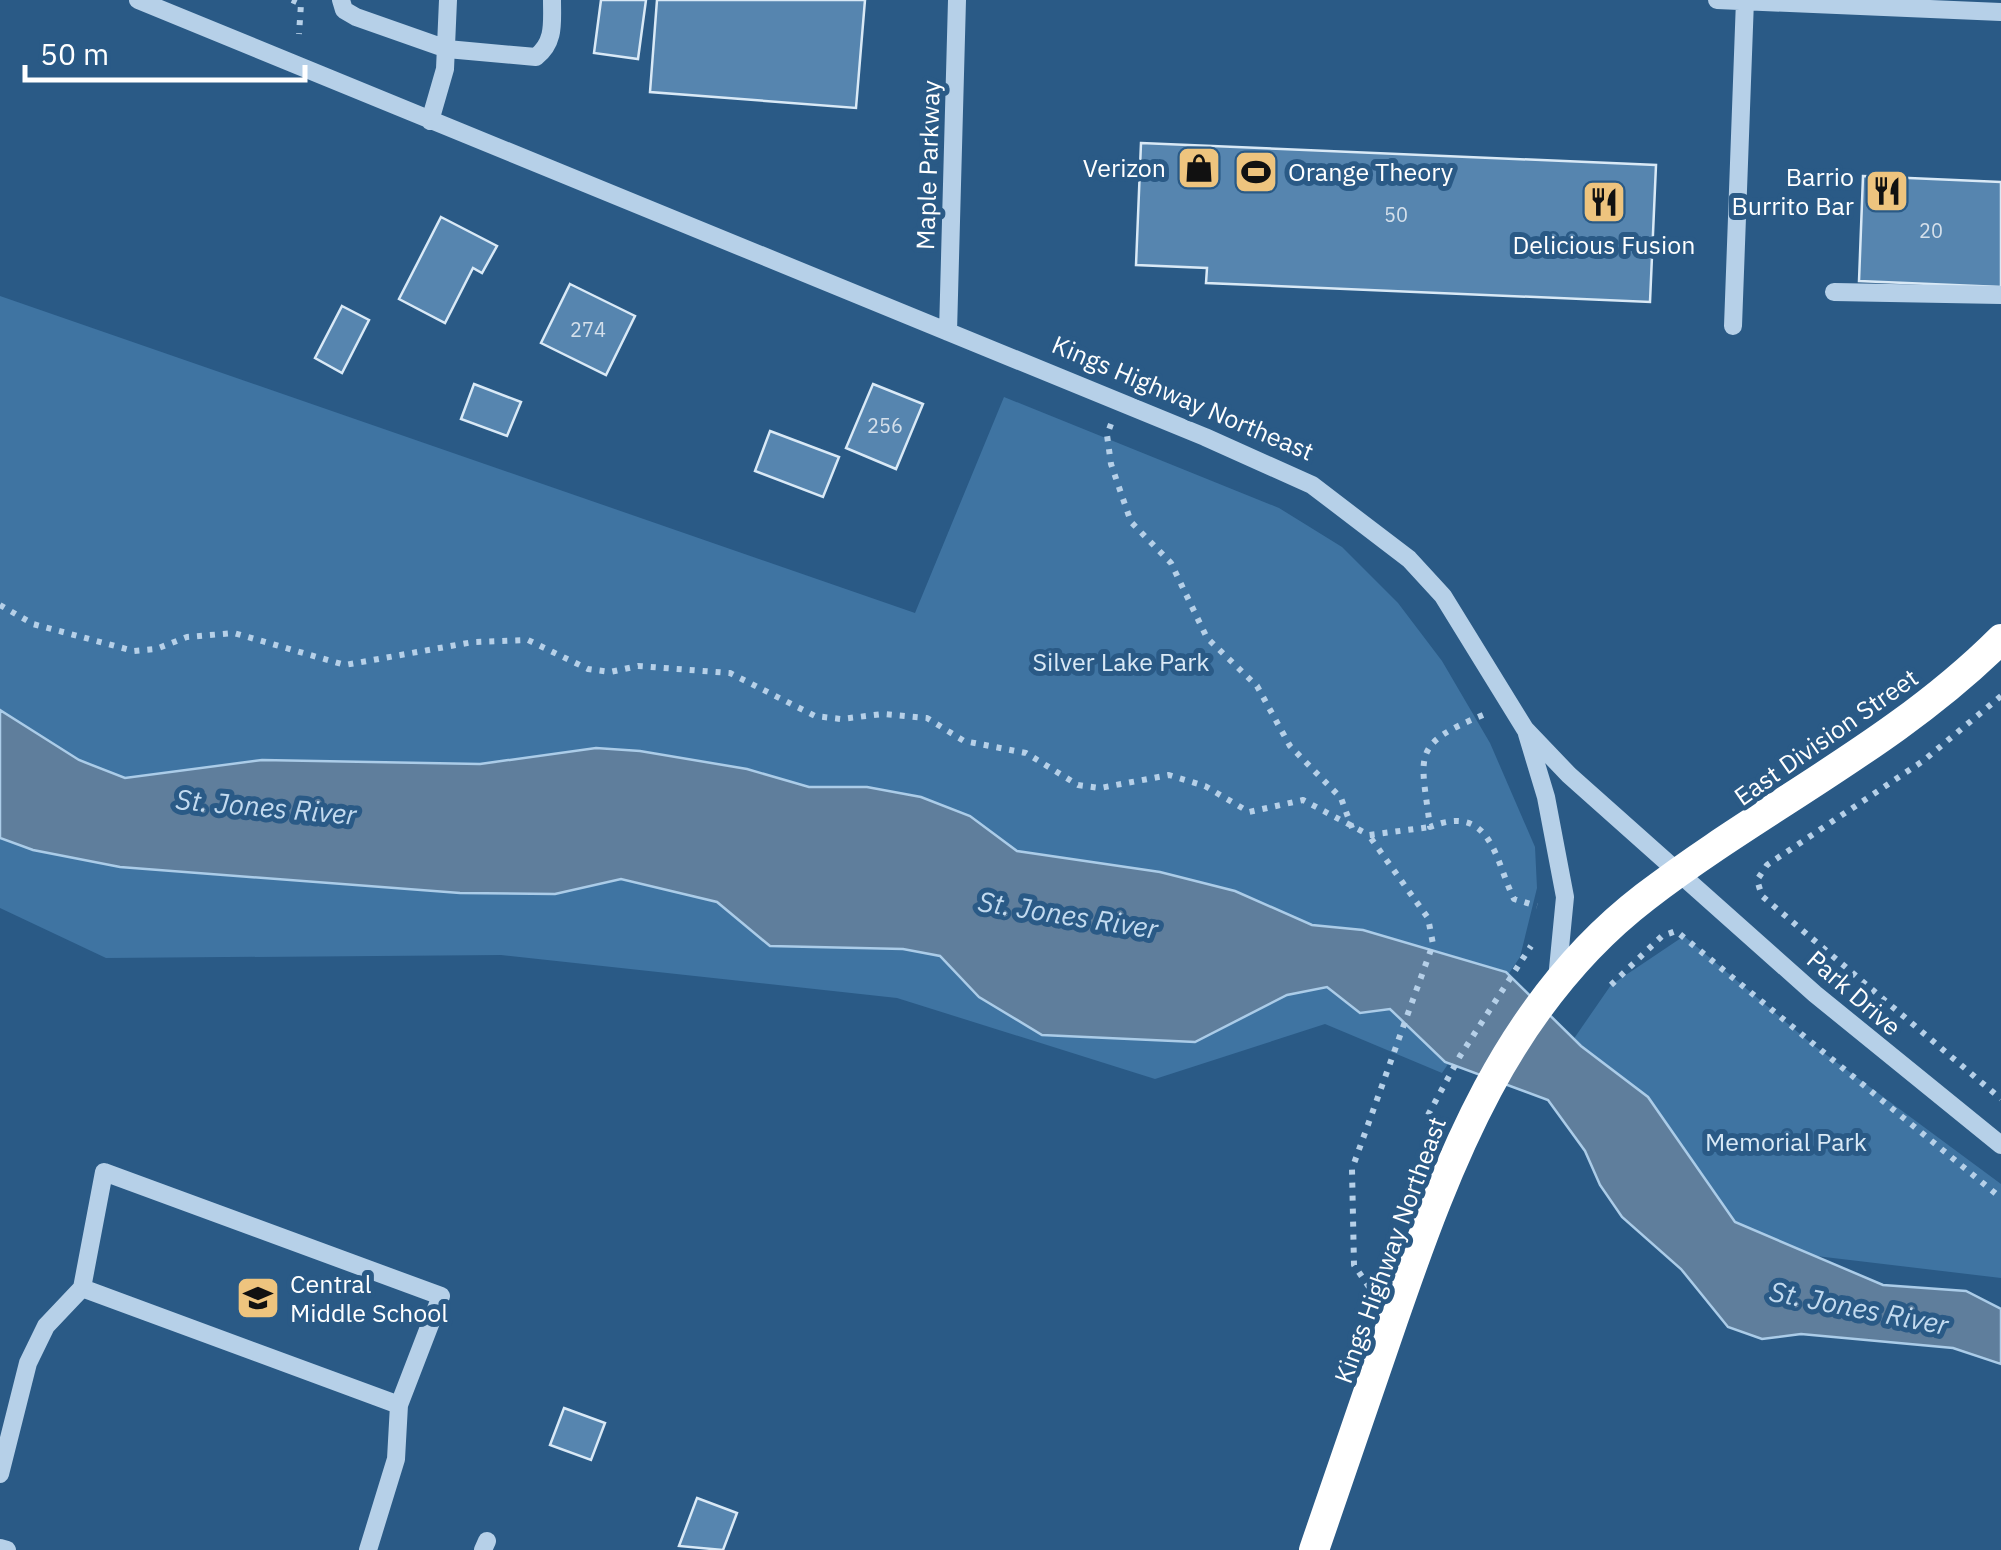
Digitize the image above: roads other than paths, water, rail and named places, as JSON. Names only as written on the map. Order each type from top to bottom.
[{"type":"highway","name":"East Division Street","points":[[1678,874],[1859,756],[1934,699],[2001,639]]},
{"type":"highway","name":"Kings Highway Northeast","points":[[1314,1550],[1423,1232],[1469,1122],[1508,1048],[1557,978],[1602,933],[1678,874]]},
{"type":"street","name":"Kings Highway Northeast","points":[[138,0],[1280,470],[1361,518],[1443,596],[1525,729],[1678,874]]},
{"type":"street","points":[[341,0],[344,10],[356,18],[446,49],[536,57],[548,48],[552,0]]},
{"type":"street","points":[[430,121],[446,49],[448,0]]},
{"type":"street","name":"Maple Parkway","points":[[948,332],[957,0]]},
{"type":"street","points":[[1717,0],[2001,12]]},
{"type":"street","points":[[1734,326],[1746,1]]},
{"type":"street","points":[[1834,292],[2001,295]]},
{"type":"street","points":[[1525,729],[1546,797],[1566,897],[1557,978]]},
{"type":"street","name":"Park Drive","points":[[1678,874],[1815,994],[2001,1144]]},
{"type":"street","points":[[0,1474],[28,1363],[46,1326],[82,1288],[104,1172],[441,1296],[399,1406],[396,1458],[368,1550]]},
{"type":"street","points":[[82,1288],[399,1406]]},
{"type":"water","name":"St. Jones River","points":[[0,710],[79,760],[125,778],[262,760],[480,764],[596,748],[640,751],[747,769],[809,787],[867,787],[921,797],[970,816],[1017,851],[1160,872],[1235,891],[1312,925],[1363,930],[1506,972],[1581,1046],[1648,1097],[1735,1222],[1883,1285],[1966,1291],[2001,1309],[2001,1364],[1953,1348],[1801,1334],[1762,1339],[1728,1327],[1681,1269],[1622,1217],[1600,1185],[1585,1151],[1548,1100],[1445,1062],[1390,1009],[1360,1013],[1327,987],[1287,995],[1195,1042],[1042,1035],[979,997],[940,956],[903,949],[770,946],[717,902],[621,879],[555,894],[460,893],[120,867],[33,850],[0,838]]},
{"type":"place","name":"Verizon","points":[[1199,168]]},
{"type":"place","name":"Orange Theory","points":[[1256,172]]},
{"type":"place","name":"Barrio Burrito Bar","points":[[1887,191]]},
{"type":"place","name":"Delicious Fusion","points":[[1604,202]]},
{"type":"place","name":"Central Middle School","points":[[258,1298]]},
{"type":"park label","name":"Silver Lake Park","points":[[1121,662]]},
{"type":"park label","name":"Memorial Park","points":[[1786,1142]]}]
